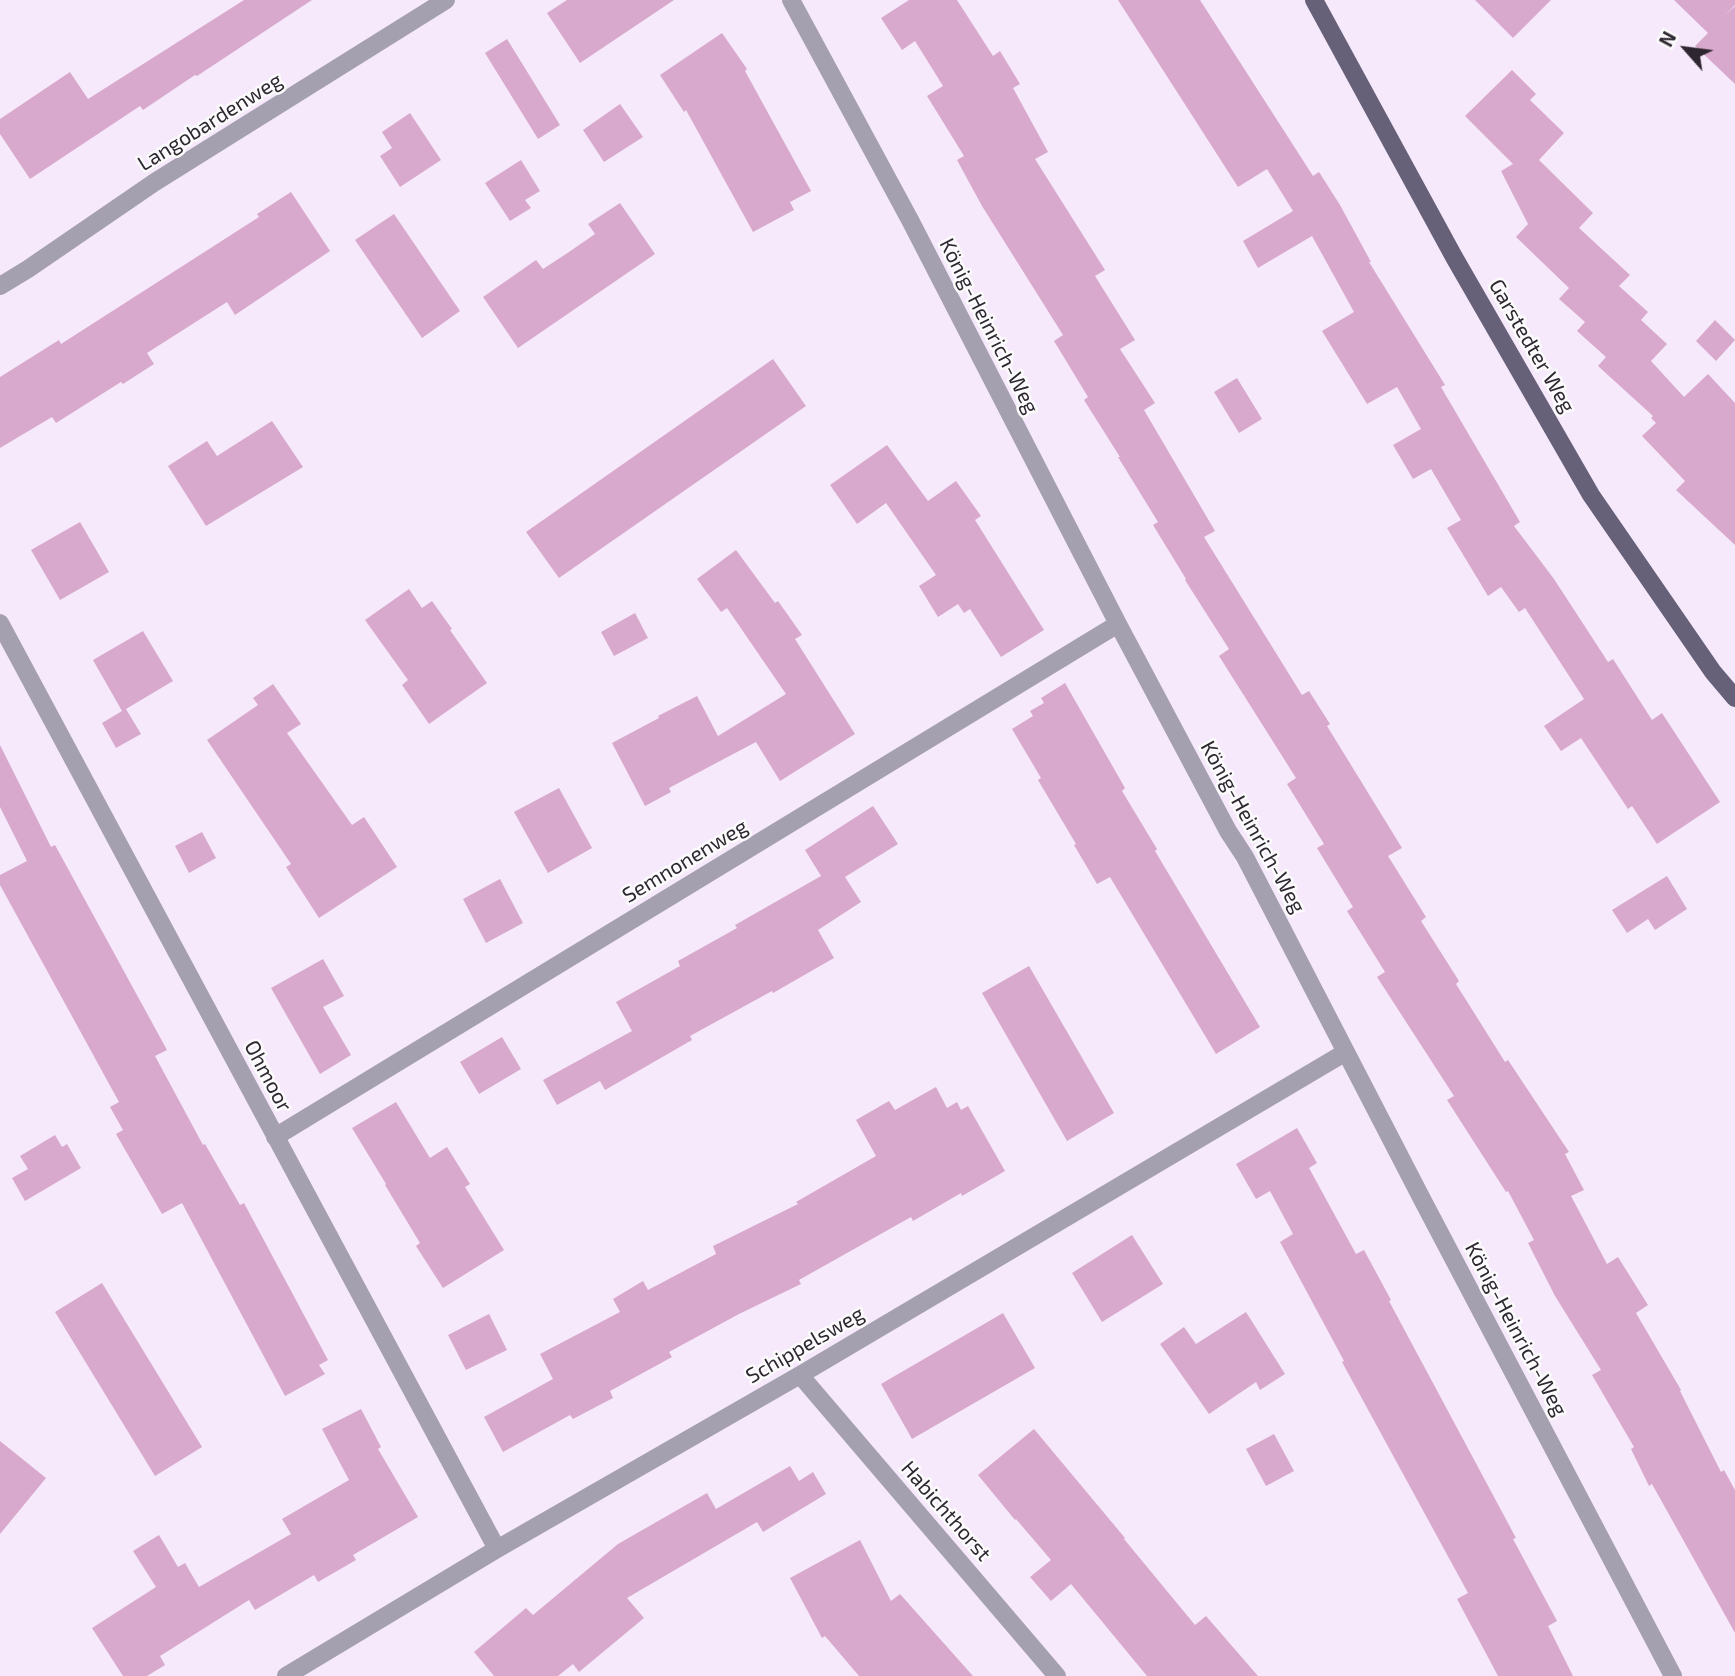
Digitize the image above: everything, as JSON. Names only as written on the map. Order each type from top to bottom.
[{"type":"main road","name":"Garstedter Weg","points":[[1314,0],[1454,257],[1591,495],[1713,672],[1735,698]]},
{"type":"street","name":"Langobardenweg","points":[[0,286],[155,182],[446,0]]},
{"type":"street","name":"König-Heinrich-Weg","points":[[791,0],[910,220],[1118,624],[1227,831],[1245,858],[1673,1676]]},
{"type":"street","name":"Ohmoor","points":[[0,623],[497,1549]]},
{"type":"street","name":"Semnonenweg","points":[[275,1137],[1118,624]]},
{"type":"street","name":"Schippelsweg","points":[[286,1676],[497,1549],[800,1375],[1346,1052]]},
{"type":"street","name":"Habichthorst","points":[[800,1375],[1057,1676]]},
{"type":"building","points":[[244,0],[312,0],[143,110],[140,106],[30,179],[0,134],[0,119],[70,72],[88,99]]},
{"type":"building","points":[[567,0],[674,0],[580,63],[547,13]]},
{"type":"building","points":[[909,0],[957,0],[993,56],[1000,51],[1020,84],[1013,88],[1048,152],[1035,159],[1105,270],[1095,276],[1135,340],[1120,349],[1155,403],[1144,410],[1215,531],[1204,537],[1302,695],[1309,691],[1330,724],[1327,726],[1402,848],[1388,856],[1426,917],[1421,921],[1459,981],[1456,984],[1505,1062],[1508,1060],[1569,1152],[1565,1154],[1584,1190],[1571,1196],[1607,1264],[1618,1257],[1648,1305],[1636,1313],[1681,1390],[1721,1472],[1724,1470],[1735,1490],[1735,1633],[1652,1484],[1649,1486],[1631,1449],[1634,1447],[1592,1375],[1601,1370],[1555,1296],[1528,1243],[1534,1240],[1508,1191],[1506,1192],[1447,1100],[1454,1096],[1377,977],[1385,972],[1347,911],[1353,907],[1317,848],[1324,844],[1287,784],[1296,778],[1219,656],[1229,649],[1185,580],[1153,525],[1158,522],[1084,400],[1088,397],[1054,341],[1063,335],[982,206],[957,160],[964,156],[927,96],[943,86],[915,41],[902,50],[881,18]]},
{"type":"building","points":[[1118,0],[1200,0],[1313,176],[1319,172],[1340,205],[1369,262],[1445,385],[1441,387],[1520,522],[1514,526],[1554,579],[1608,662],[1613,659],[1652,720],[1662,713],[1720,802],[1657,844],[1632,806],[1628,809],[1581,738],[1561,751],[1544,726],[1584,699],[1525,608],[1519,612],[1501,587],[1488,596],[1447,528],[1461,520],[1431,469],[1413,479],[1393,445],[1421,429],[1397,387],[1367,404],[1322,331],[1354,312],[1312,236],[1258,268],[1243,241],[1293,211],[1267,169],[1238,187]]},
{"type":"building","points":[[1475,0],[1551,0],[1513,38]]},
{"type":"building","points":[[1674,0],[1735,0],[1735,5],[1724,16],[1735,6],[1735,84],[1695,46],[1708,33]]},
{"type":"building","points":[[722,33],[747,69],[745,71],[811,191],[790,202],[794,210],[753,232],[686,110],[684,112],[660,75]]},
{"type":"building","points":[[507,39],[560,125],[538,139],[485,53]]},
{"type":"building","points":[[1512,70],[1536,94],[1530,100],[1564,133],[1539,160],[1593,213],[1579,228],[1630,275],[1619,286],[1648,312],[1641,320],[1667,344],[1651,361],[1684,397],[1708,374],[1735,403],[1735,545],[1676,490],[1685,481],[1642,436],[1656,423],[1651,418],[1653,416],[1598,366],[1606,357],[1577,331],[1585,322],[1559,299],[1569,288],[1516,237],[1528,224],[1501,171],[1513,164],[1465,116]]},
{"type":"building","points":[[620,104],[643,137],[604,162],[583,130]]},
{"type":"building","points":[[410,113],[441,160],[400,187],[380,156],[392,148],[382,132]]},
{"type":"building","points":[[521,160],[540,191],[525,200],[531,208],[510,221],[485,183]]},
{"type":"building","points":[[291,192],[330,251],[235,315],[227,302],[147,353],[154,364],[123,384],[121,382],[56,423],[52,417],[0,448],[0,377],[59,340],[61,344],[259,217],[257,214]]},
{"type":"building","points":[[620,203],[655,254],[518,348],[483,297],[536,260],[543,269],[566,254],[595,234],[588,224]]},
{"type":"building","points":[[394,214],[460,311],[422,338],[355,240]]},
{"type":"building","points":[[1715,320],[1735,340],[1716,361],[1696,341]]},
{"type":"building","points":[[773,359],[806,406],[559,578],[526,532]]},
{"type":"building","points":[[1237,378],[1262,419],[1239,433],[1214,392]]},
{"type":"building","points":[[272,421],[303,467],[206,526],[168,466],[207,441],[217,456]]},
{"type":"building","points":[[887,445],[928,501],[956,481],[981,516],[975,520],[1044,630],[1001,657],[970,609],[964,613],[958,604],[938,617],[919,586],[936,575],[886,503],[857,524],[830,485]]},
{"type":"building","points":[[80,522],[109,572],[60,600],[31,550]]},
{"type":"building","points":[[736,550],[802,635],[795,639],[855,734],[780,781],[756,742],[669,788],[671,792],[645,806],[612,743],[697,696],[718,736],[786,694],[727,608],[721,612],[697,579]]},
{"type":"building","points":[[409,589],[422,608],[432,601],[487,683],[429,724],[402,685],[408,680],[365,620]]},
{"type":"building","points":[[635,613],[648,638],[614,656],[601,632]]},
{"type":"building","points":[[143,631],[173,681],[126,709],[141,734],[116,748],[102,723],[122,711],[93,660]]},
{"type":"building","points":[[1065,683],[1125,788],[1122,791],[1157,849],[1155,851],[1260,1027],[1216,1054],[1110,877],[1097,884],[1012,729],[1033,716],[1030,711],[1044,703],[1041,698]]},
{"type":"building","points":[[273,684],[301,724],[287,733],[352,825],[364,817],[397,867],[319,918],[286,867],[291,864],[207,740],[258,705],[253,698]]},
{"type":"building","points":[[0,745],[51,847],[55,845],[167,1050],[155,1056],[203,1145],[205,1144],[240,1205],[244,1203],[328,1360],[319,1365],[325,1374],[285,1396],[182,1203],[162,1214],[116,1134],[123,1130],[110,1107],[119,1102],[0,885],[0,875],[27,861],[0,807]]},
{"type":"building","points":[[559,788],[592,848],[548,873],[514,812]]},
{"type":"building","points":[[873,806],[898,844],[845,877],[861,902],[818,930],[834,958],[690,1036],[692,1040],[605,1090],[600,1081],[557,1105],[543,1080],[632,1031],[616,1002],[680,966],[678,961],[737,928],[735,925],[821,876],[805,850]]},
{"type":"building","points":[[202,832],[216,858],[189,873],[175,846]]},
{"type":"building","points":[[1667,876],[1687,909],[1655,930],[1648,919],[1627,933],[1612,910]]},
{"type":"building","points":[[500,879],[523,923],[486,943],[463,899]]},
{"type":"building","points":[[323,959],[344,996],[323,1007],[351,1055],[320,1074],[271,988]]},
{"type":"building","points":[[1029,966],[1114,1113],[1067,1141],[982,993]]},
{"type":"building","points":[[502,1037],[521,1069],[479,1094],[460,1062]]},
{"type":"building","points":[[936,1087],[947,1108],[957,1102],[961,1110],[968,1106],[1005,1171],[913,1221],[911,1217],[799,1280],[801,1284],[669,1352],[672,1357],[610,1391],[613,1398],[573,1419],[570,1415],[503,1452],[484,1417],[553,1379],[540,1354],[620,1312],[613,1299],[643,1281],[648,1290],[716,1254],[713,1246],[798,1204],[796,1202],[876,1156],[856,1120],[889,1101],[895,1110]]},
{"type":"building","points":[[396,1102],[430,1158],[447,1147],[470,1184],[465,1187],[504,1250],[443,1288],[416,1246],[420,1243],[352,1128]]},
{"type":"building","points":[[1297,1128],[1317,1163],[1309,1168],[1356,1254],[1364,1250],[1516,1538],[1513,1539],[1557,1621],[1548,1626],[1573,1676],[1498,1676],[1457,1599],[1468,1593],[1280,1242],[1293,1234],[1270,1191],[1256,1199],[1236,1164]]},
{"type":"building","points":[[55,1135],[62,1147],[67,1144],[81,1168],[25,1201],[12,1178],[28,1169],[20,1156]]},
{"type":"building","points":[[1132,1235],[1163,1284],[1102,1322],[1072,1273]]},
{"type":"building","points":[[102,1283],[202,1447],[155,1476],[55,1312]]},
{"type":"building","points":[[1246,1312],[1285,1374],[1260,1390],[1256,1382],[1209,1414],[1160,1344],[1184,1327],[1196,1344]]},
{"type":"building","points":[[1003,1313],[1035,1368],[912,1439],[881,1384]]},
{"type":"building","points":[[489,1314],[507,1350],[466,1370],[448,1335]]},
{"type":"building","points":[[361,1409],[381,1447],[378,1449],[418,1517],[353,1555],[356,1560],[318,1582],[314,1575],[255,1610],[249,1600],[160,1656],[165,1665],[147,1676],[123,1676],[92,1628],[156,1587],[133,1551],[159,1535],[178,1567],[185,1563],[199,1587],[291,1534],[282,1519],[349,1480],[322,1429]]},
{"type":"building","points":[[1034,1429],[1195,1625],[1206,1616],[1258,1676],[1147,1676],[1071,1584],[1051,1601],[1030,1577],[1051,1560],[978,1475]]},
{"type":"building","points":[[1274,1434],[1294,1471],[1266,1486],[1246,1449]]},
{"type":"building","points":[[0,1441],[46,1478],[0,1534]]},
{"type":"building","points":[[790,1466],[799,1481],[813,1472],[826,1494],[763,1532],[757,1522],[627,1598],[644,1618],[579,1672],[573,1664],[558,1676],[494,1676],[474,1652],[526,1608],[533,1615],[618,1544],[707,1493],[716,1509]]},
{"type":"building","points":[[860,1540],[891,1601],[900,1594],[973,1676],[859,1676],[825,1636],[822,1638],[790,1578]]}]
